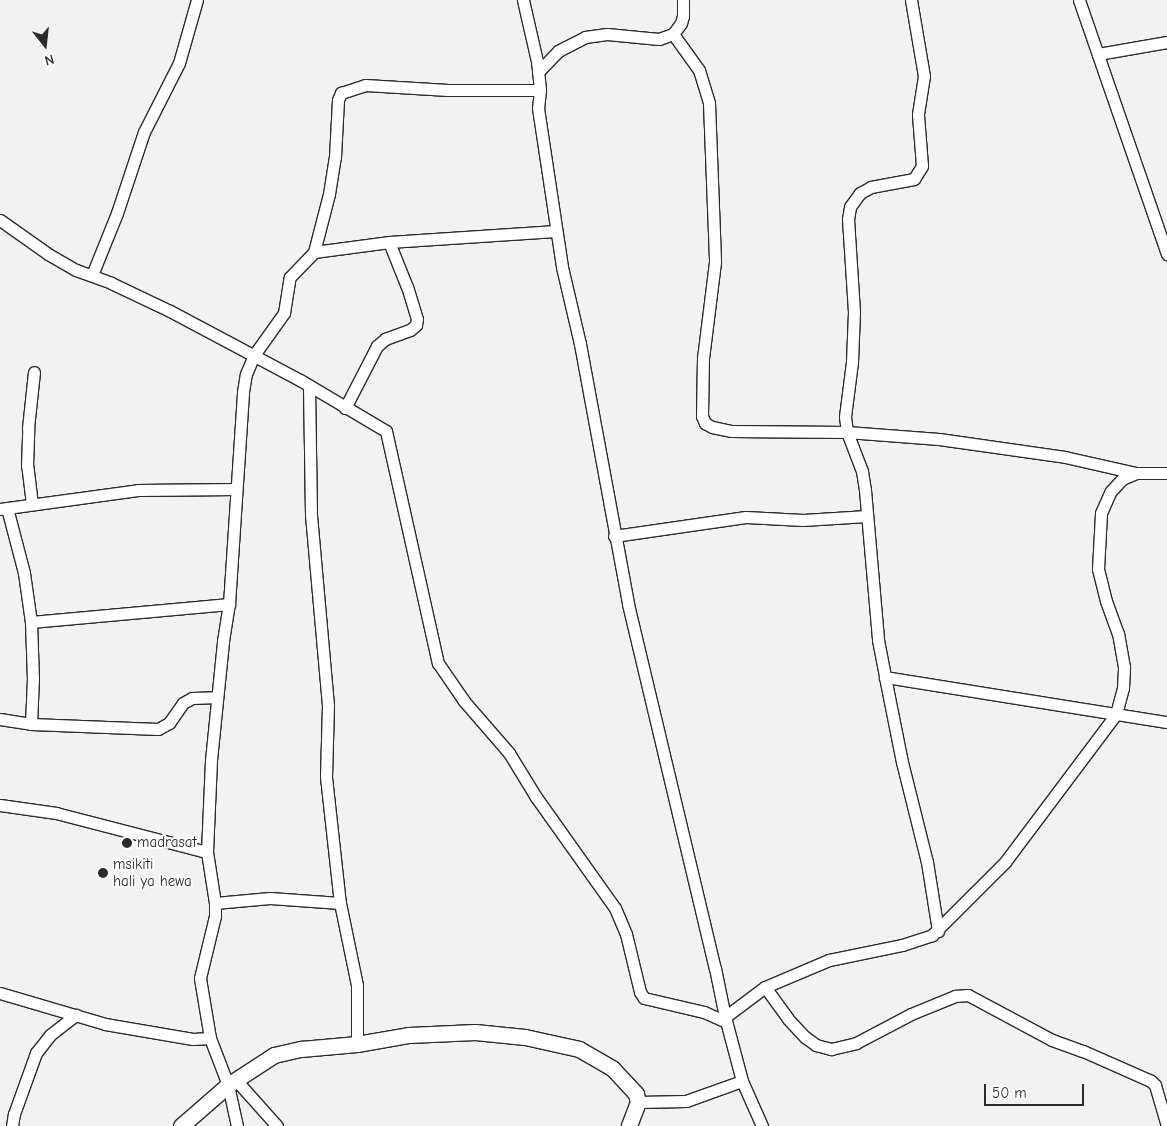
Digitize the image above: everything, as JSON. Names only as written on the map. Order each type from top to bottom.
[{"type":"street","points":[[92,276],[117,213],[144,132],[179,63],[197,0]]},
{"type":"street","points":[[523,0],[538,72],[540,90],[538,108],[556,231],[580,344],[628,604],[715,968],[725,1019],[742,1081],[762,1126]]},
{"type":"street","points":[[538,72],[558,51],[585,37],[607,34],[659,39],[673,34],[684,16],[683,0]]},
{"type":"street","points":[[911,0],[924,76],[918,115],[922,166],[913,179],[878,185],[860,193],[850,207],[848,219],[854,312],[852,362],[845,406],[847,432],[862,471],[878,640],[884,678],[902,762],[927,862],[938,931]]},
{"type":"street","points":[[1079,0],[1167,254]]},
{"type":"street","points":[[673,34],[699,70],[709,103],[715,262],[702,358],[702,416],[705,423],[720,430],[730,431],[847,432],[939,439],[1065,457],[1136,473],[1167,473]]},
{"type":"street","points":[[1098,54],[1167,42]]},
{"type":"street","points":[[277,1126],[232,1082],[210,1038],[200,978],[211,936],[215,903],[207,852],[217,697],[229,604],[243,392],[254,355],[284,313],[290,278],[314,252],[329,194],[335,157],[338,100],[341,93],[365,85],[448,90],[540,90]]},
{"type":"street","points":[[0,220],[48,254],[76,270],[135,294],[254,355],[386,431],[438,663],[464,701],[509,753],[536,797],[615,908],[626,934],[640,992],[644,998],[704,1012],[725,1019]]},
{"type":"street","points":[[314,252],[389,242],[556,231]]},
{"type":"street","points":[[345,408],[377,346],[385,339],[410,330],[416,325],[417,319],[407,287],[389,242]]},
{"type":"street","points":[[32,504],[27,466],[28,428],[34,372]]},
{"type":"street","points":[[310,386],[311,515],[328,705],[326,777],[340,903],[357,985],[357,1044]]},
{"type":"street","points":[[725,1019],[765,987],[828,960],[926,938],[938,931],[1006,862],[1116,714],[1122,688],[1124,667],[1118,634],[1106,601],[1098,569],[1101,513],[1118,483],[1136,473]]},
{"type":"street","points":[[31,724],[33,678],[31,622],[24,573],[3,509],[138,490],[236,489]]},
{"type":"street","points":[[614,536],[746,517],[803,520],[867,516]]},
{"type":"street","points":[[31,622],[229,604]]},
{"type":"street","points":[[884,678],[1167,722]]},
{"type":"street","points":[[0,719],[31,724],[158,729],[170,723],[183,703],[192,698],[217,697]]},
{"type":"street","points":[[0,805],[56,813],[207,852]]},
{"type":"street","points":[[215,903],[270,898],[340,903]]},
{"type":"street","points":[[765,987],[788,1019],[816,1045],[825,1049],[856,1043],[911,1014],[955,996],[968,995],[1052,1040],[1120,1066],[1161,1086],[1167,1126]]},
{"type":"street","points":[[0,993],[105,1024],[192,1039],[210,1038]]},
{"type":"street","points":[[12,1126],[14,1114],[36,1053],[50,1035],[76,1016]]},
{"type":"street","points":[[181,1126],[232,1082],[274,1055],[409,1035],[476,1032],[525,1037],[579,1049],[613,1069],[634,1089],[638,1102],[629,1126]]},
{"type":"street","points":[[638,1102],[686,1100],[742,1081]]},
{"type":"street","points":[[232,1082],[237,1126]]},
{"type":"place","name":"madrasat","points":[[127,843]]},
{"type":"place","name":"msikiti hali ya hewa","points":[[103,873]]}]
